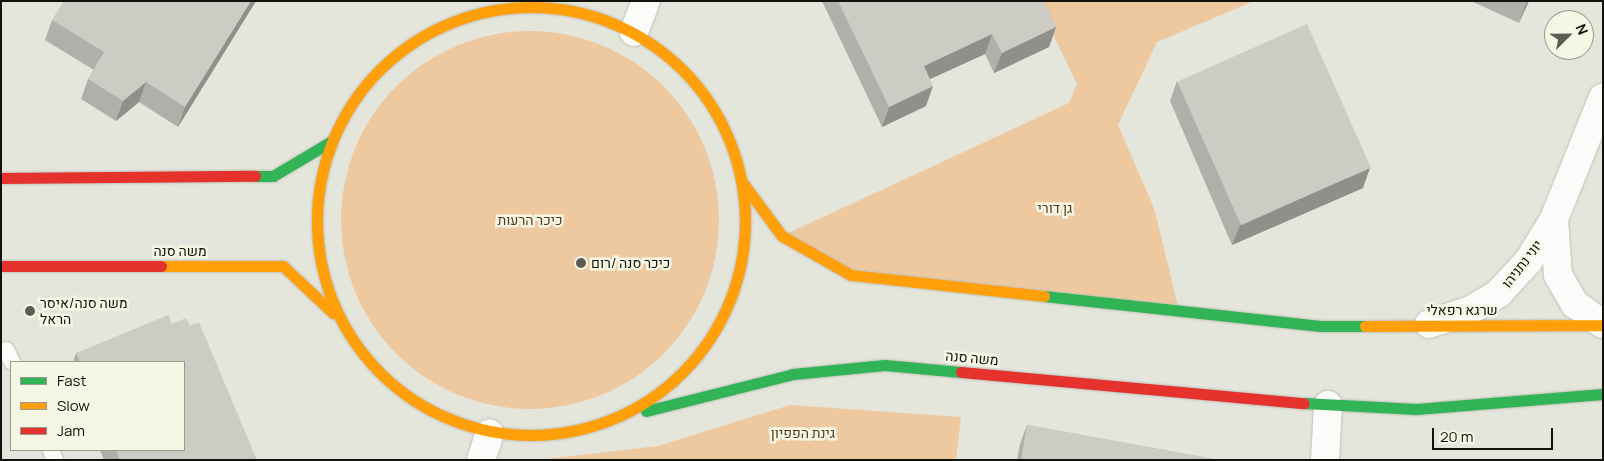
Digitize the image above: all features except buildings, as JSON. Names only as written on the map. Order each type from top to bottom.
[{"type":"street","points":[[634,32],[646,1]]},
{"type":"street","points":[[339,318],[323,277],[316,233],[317,187],[330,142],[367,80],[424,33],[492,8],[565,8],[634,32],[684,70],[722,122],[742,182],[746,231],[739,279],[713,338],[671,385],[618,419]]},
{"type":"street","name":"יוני נתניהו","points":[[1427,324],[1471,310],[1499,293],[1528,260],[1554,219],[1603,96]]},
{"type":"street","points":[[1,178],[273,176],[330,142]]},
{"type":"street","name":"שרגא רפאלי","points":[[742,182],[782,236],[851,275],[1320,326],[1603,324]]},
{"type":"street","name":"יוני נתניהו","points":[[1554,219],[1558,275],[1575,304],[1603,324]]},
{"type":"street","name":"משה סנה","points":[[1,266],[283,266],[339,318],[368,362],[408,398],[455,423],[490,433],[555,436],[793,374],[885,365],[1328,405]]},
{"type":"street","points":[[1325,460],[1328,405],[1416,409],[1603,394]]},
{"type":"street","points":[[481,460],[490,433]]},
{"type":"green space","name":"גן דורי","points":[[1037,1],[1254,1],[1157,42],[1118,125],[1154,208],[1179,310],[851,275],[782,236],[1069,103],[1077,84]]},
{"type":"green space","name":"כיכר הרעות","points":[[530,31],[567,35],[602,45],[635,63],[664,86],[687,115],[705,148],[715,183],[719,220],[715,257],[705,292],[687,325],[664,354],[635,377],[602,395],[567,405],[530,409],[493,405],[458,395],[425,377],[396,354],[373,325],[355,292],[345,257],[341,220],[345,183],[355,148],[373,115],[396,86],[425,63],[458,45],[493,35]]},
{"type":"green space","name":"גינת הפפיון","points":[[790,405],[961,417],[956,460],[537,460],[658,446]]},
{"type":"traffic: fast","points":[[255,176],[273,176],[330,142]]},
{"type":"traffic: fast","points":[[1044,296],[1320,326],[1365,326]]},
{"type":"traffic: fast","points":[[646,411],[793,374],[885,365],[961,372]]},
{"type":"traffic: fast","points":[[1304,403],[1416,409],[1603,394]]},
{"type":"traffic: slow","points":[[531,7],[573,11],[613,23],[650,43],[683,69],[709,102],[729,139],[741,179],[745,221],[741,263],[729,303],[709,340],[683,373],[650,399],[613,419],[573,431],[531,435],[489,431],[449,419],[412,399],[379,373],[353,340],[333,303],[321,263],[317,221],[321,179],[333,139],[353,102],[379,69],[412,43],[449,23],[489,11],[531,7]]},
{"type":"traffic: slow","points":[[742,182],[782,236],[851,275],[1044,296]]},
{"type":"traffic: slow","points":[[161,266],[283,266],[333,313]]},
{"type":"traffic: slow","points":[[1365,326],[1603,325]]},
{"type":"traffic: jam","points":[[1,178],[255,176]]},
{"type":"traffic: jam","points":[[1,266],[161,266]]},
{"type":"traffic: jam","points":[[961,372],[1304,403]]},
{"type":"place","name":"כיכר סנה /רום","points":[[581,263]]},
{"type":"place","name":"משה סנה/איסר הראל","points":[[30,311]]}]
